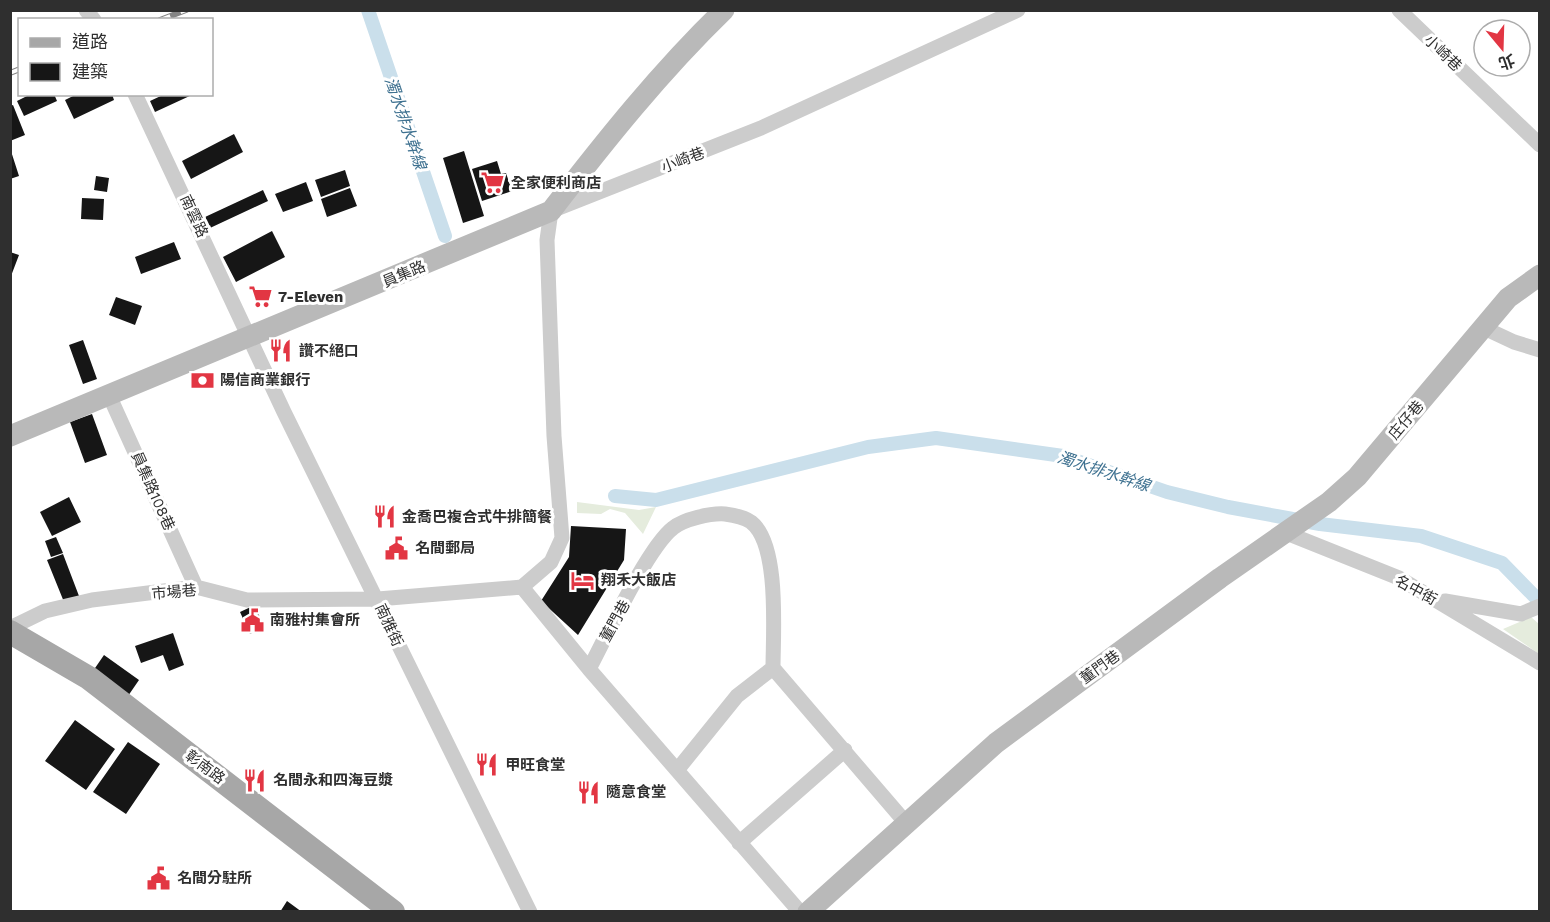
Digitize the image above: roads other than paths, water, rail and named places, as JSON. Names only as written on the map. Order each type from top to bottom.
[{"type":"main road","name":"彰南路","points":[[10,630],[89,678],[393,912]]},
{"type":"main road","name":"彰南路","points":[[10,648],[47,665],[370,912]]},
{"type":"street","name":"員集路","points":[[10,436],[551,212],[615,129],[681,52],[724,10]]},
{"type":"street","name":"小崎巷","points":[[551,212],[761,128],[1017,10]]},
{"type":"street","name":"小崎巷","points":[[1399,10],[1539,144]]},
{"type":"street","name":"南雲路","points":[[136,96],[251,337]]},
{"type":"street","points":[[551,212],[547,240],[554,436],[562,538],[551,562],[522,587],[589,669],[800,912]]},
{"type":"street","name":"庄仔巷","points":[[1292,526],[1323,505],[1357,477],[1508,298],[1539,275]]},
{"type":"street","points":[[1482,327],[1514,342],[1539,350]]},
{"type":"street","name":"南雅街","points":[[251,337],[284,412],[530,912]]},
{"type":"street","name":"員集路108巷","points":[[109,395],[196,587]]},
{"type":"street","name":"董門巷","points":[[589,669],[653,551],[673,528],[716,513],[733,515],[752,522],[763,540],[773,585],[773,668]]},
{"type":"street","name":"名中街","points":[[1292,526],[1399,578],[1539,663]]},
{"type":"street","name":"董門巷","points":[[808,912],[996,743],[1292,526]]},
{"type":"street","name":"市場巷","points":[[10,630],[45,611],[92,600],[196,587],[247,600],[378,599],[522,587]]},
{"type":"street","points":[[1433,599],[1521,614],[1539,606]]},
{"type":"street","points":[[678,769],[737,696],[773,668],[906,823]]},
{"type":"street","points":[[740,843],[845,750]]},
{"type":"waterway","name":"濁水排水幹線","points":[[368,10],[445,236]]},
{"type":"waterway","name":"濁水排水幹線","points":[[615,496],[656,500],[868,447],[936,438],[1063,456],[1167,492],[1228,507],[1320,524],[1421,536],[1502,563],[1540,602]]},
{"type":"railway","points":[[165,18],[186,10]]},
{"type":"railway","points":[[10,73],[18,70]]},
{"type":"place","name":"全家便利商店","points":[[493,183]]},
{"type":"place","name":"7-Eleven","points":[[260,297]]},
{"type":"place","name":"讚不絕口","points":[[281,351]]},
{"type":"place","name":"陽信商業銀行","points":[[202,380]]},
{"type":"place","name":"金喬巴複合式牛排簡餐","points":[[384,517]]},
{"type":"place","name":"名間郵局","points":[[397,548]]},
{"type":"place","name":"翔禾大飯店","points":[[583,580]]},
{"type":"place","name":"南雅村集會所","points":[[252,620]]},
{"type":"place","name":"甲旺食堂","points":[[487,765]]},
{"type":"place","name":"名間永和四海豆漿","points":[[255,780]]},
{"type":"place","name":"隨意食堂","points":[[588,792]]},
{"type":"place","name":"名間分駐所","points":[[159,878]]}]
